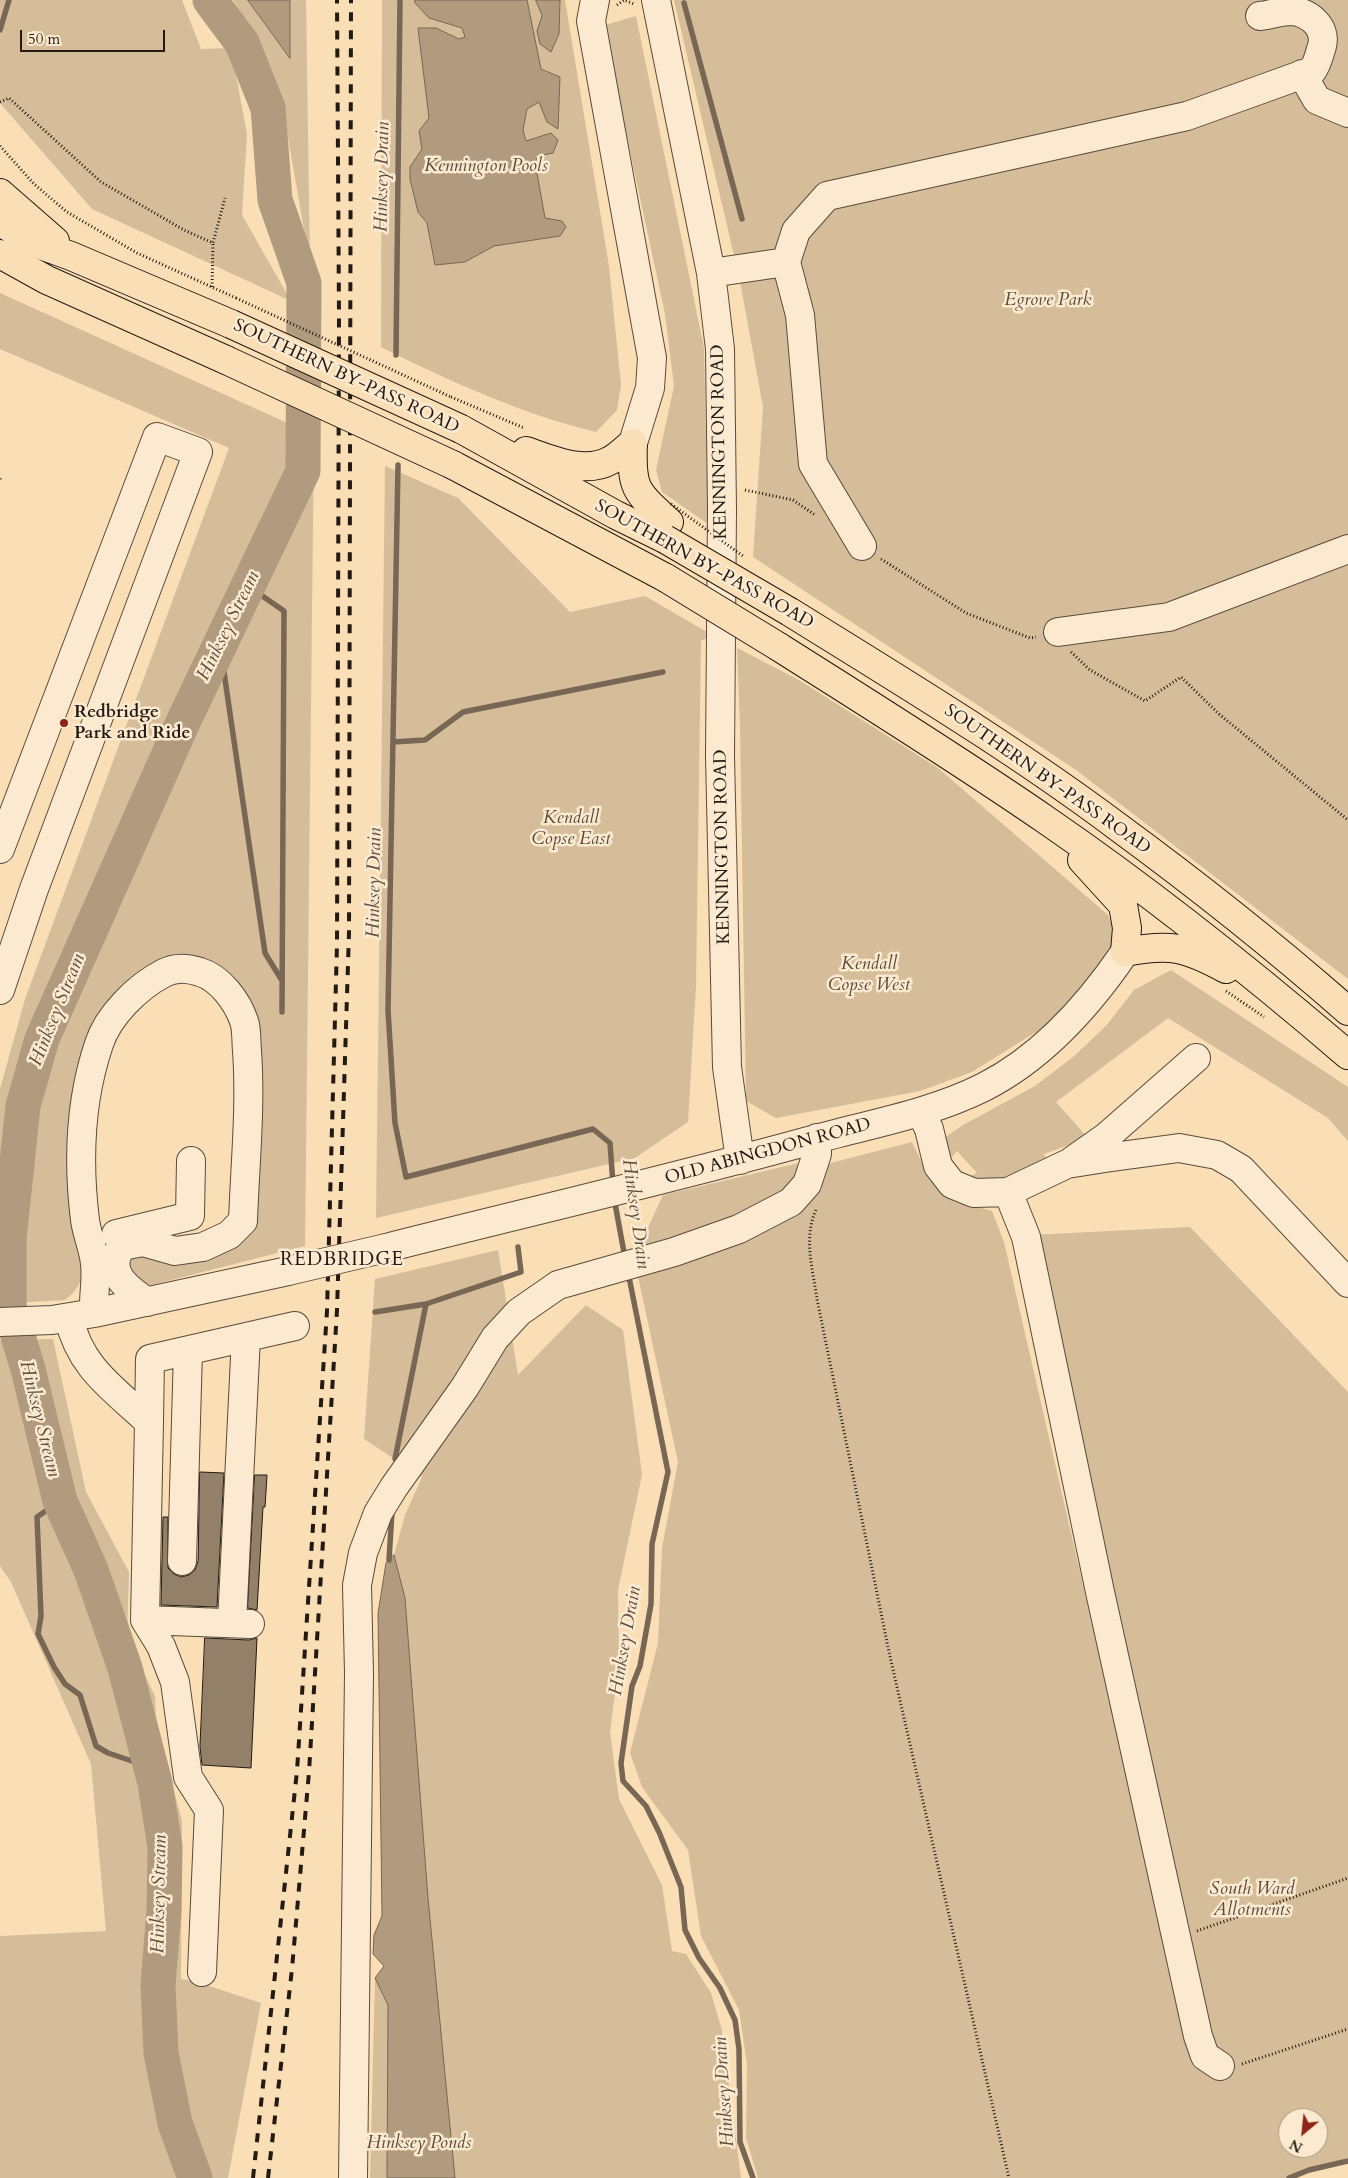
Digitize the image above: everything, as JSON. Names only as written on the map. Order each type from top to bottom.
[{"type":"highway","points":[[0,194],[71,256]]},
{"type":"highway","name":"SOUTHERN BY-PASS ROAD","points":[[0,222],[38,244],[71,256],[231,324],[461,429],[616,515],[668,522],[744,570],[790,612],[976,729],[1117,826],[1292,961],[1348,1011]]},
{"type":"highway","name":"SOUTHERN BY-PASS ROAD","points":[[0,254],[48,280],[453,465],[666,578],[780,647],[1046,820],[1168,908],[1290,1005],[1348,1055]]},
{"type":"highway","name":"SOUTHERN BY-PASS ROAD","points":[[0,272],[48,280]]},
{"type":"highway","points":[[461,429],[562,463],[592,466],[611,460],[633,443]]},
{"type":"highway","points":[[633,443],[632,468],[635,486],[668,522]]},
{"type":"highway","points":[[1046,820],[1123,905],[1128,928],[1125,952],[1154,946],[1196,952],[1290,1005]]},
{"type":"street","points":[[595,0],[590,21],[652,358],[650,388],[633,443]]},
{"type":"street","name":"KENNINGTON ROAD","points":[[656,0],[711,273],[720,349],[722,485],[720,756],[727,1067],[740,1160]]},
{"type":"street","points":[[862,546],[813,464],[800,315],[786,262],[796,231],[827,196],[1187,116],[1312,71],[1317,65],[1324,36],[1321,27],[1302,13],[1290,11],[1260,16]]},
{"type":"street","points":[[1302,74],[1317,100],[1348,113]]},
{"type":"street","points":[[711,273],[786,262]]},
{"type":"street","points":[[0,850],[157,436],[198,452],[34,889],[0,990]]},
{"type":"street","points":[[1055,633],[1169,617],[1348,549]]},
{"type":"street","name":"OLD ABINGDON ROAD","points":[[0,1322],[71,1317],[288,1271],[740,1160],[817,1138],[921,1112],[984,1087],[1016,1067],[1049,1042],[1099,990],[1125,952]]},
{"type":"street","points":[[118,1240],[143,1242],[175,1251],[203,1247],[229,1235],[243,1220],[248,1069],[245,1021],[229,995],[213,976],[196,970],[182,968],[170,970],[139,991],[108,1024],[99,1044],[90,1082],[82,1142],[81,1182],[86,1223],[96,1265],[71,1317],[79,1351],[99,1377],[149,1422]]},
{"type":"street","points":[[921,1112],[929,1129],[938,1166],[952,1184],[974,1193],[1008,1192],[1068,1164],[1106,1137],[1196,1058]]},
{"type":"street","points":[[354,2178],[359,1673],[357,1584],[363,1553],[378,1513],[390,1493],[465,1388],[495,1338],[519,1312],[558,1285],[674,1252],[739,1229],[791,1202],[807,1184],[817,1154],[817,1138]]},
{"type":"street","points":[[1068,1164],[1179,1148],[1217,1155],[1241,1169],[1348,1283]]},
{"type":"street","points":[[92,1250],[190,1216],[191,1161]]},
{"type":"street","points":[[1008,1192],[1026,1237],[1198,2036],[1205,2056],[1220,2066]]},
{"type":"street","points":[[118,1240],[116,1270],[124,1286],[150,1301]]},
{"type":"street","points":[[202,1972],[209,1810],[188,1777],[175,1682],[161,1646],[145,1620],[150,1359],[295,1326]]},
{"type":"street","points":[[145,1620],[241,1624],[246,1337]]},
{"type":"street","points":[[182,1561],[188,1351]]},
{"type":"path","points":[[0,102],[9,98],[101,182],[184,230],[213,243]]},
{"type":"path","points":[[0,146],[34,184],[67,212],[137,253],[451,397],[529,430]]},
{"type":"path","points":[[212,287],[213,243],[225,198]]},
{"type":"path","points":[[722,485],[793,500],[824,520]]},
{"type":"path","points":[[668,522],[744,570]]},
{"type":"path","points":[[862,546],[966,613],[1030,638],[1055,633],[1090,670],[1145,701],[1181,677],[1219,714],[1348,820]]},
{"type":"path","points":[[1225,991],[1266,1018]]},
{"type":"path","points":[[820,1202],[810,1222],[809,1243],[817,1299],[889,1652],[1008,2178]]},
{"type":"path","points":[[1174,1931],[1192,1933],[1348,1878]]},
{"type":"path","points":[[1220,2066],[1231,2067],[1348,2029]]},
{"type":"green space","points":[[0,0],[182,0],[201,49],[231,48],[247,134],[242,215],[291,301],[92,209],[0,103]]},
{"type":"green space","points":[[233,0],[306,0],[310,264],[283,109],[248,26]]},
{"type":"green space","name":"Kennington Pools","points":[[382,0],[565,0],[609,266],[621,385],[617,410],[596,432],[541,416],[486,396],[381,347]]},
{"type":"green space","name":"Egrove Park","points":[[674,0],[1348,0],[1348,979],[1076,770],[753,557],[763,407],[740,281]]},
{"type":"green space","points":[[636,16],[704,348],[708,524],[662,492],[656,470],[674,386],[665,314],[611,63],[605,25]]},
{"type":"green space","points":[[0,293],[314,435],[305,1246],[136,1289],[130,1273],[126,1253],[176,1257],[256,1200],[261,1052],[255,1023],[210,966],[103,1019],[86,1273],[74,1292],[65,1300],[0,1304],[0,1089],[25,999],[229,448],[0,349]]},
{"type":"green space","name":"Kendall Copse East","points":[[385,466],[458,498],[570,612],[645,596],[712,635],[701,641],[696,986],[688,1122],[635,1158],[376,1218]]},
{"type":"green space","name":"Kendall Copse West","points":[[737,648],[799,680],[938,768],[1108,915],[1114,930],[1112,950],[1063,1015],[972,1072],[920,1091],[776,1118],[746,1101]]},
{"type":"green space","points":[[1171,970],[1348,1087],[1348,1141],[1328,1118],[1168,1018],[1056,1102],[1088,1138],[1044,1154],[1050,1168],[998,1185],[966,1178],[977,1173],[957,1151],[949,1160],[944,1138],[963,1125],[1035,1086],[1073,1057],[1106,1026],[1134,990]]},
{"type":"green space","name":"South Ward Allotments","points":[[912,1142],[926,1171],[972,1205],[992,1211],[1004,1242],[1141,1837],[1031,1235],[1190,1227],[1348,1392],[1348,2158],[1289,2178],[758,2178],[746,2138],[747,2064],[739,2010],[701,1936],[688,1850],[642,1787],[630,1753],[658,1643],[662,1548],[678,1462],[634,1258],[663,1195],[803,1162],[827,1164]]},
{"type":"green space","points":[[498,1250],[518,1375],[586,1305],[623,1330],[642,1475],[618,1590],[619,1662],[610,1732],[619,1799],[662,1885],[672,1951],[686,1954],[711,1993],[722,2030],[741,2178],[370,2178],[375,1978],[384,1966],[373,1954],[374,1935],[382,1916],[378,1613],[386,1563],[394,1555],[405,1515],[422,1477],[364,1439],[375,1279]]},
{"type":"green space","points":[[53,1339],[86,1492],[129,1572],[127,1638],[155,1696],[156,1723],[182,1821],[181,1979],[194,1981],[261,2003],[228,2178],[0,2178],[0,1936],[106,1931],[91,1764],[11,1582],[0,1566],[0,1340]]},
{"type":"shaded area","points":[[248,0],[290,0],[290,58]]},
{"type":"shaded area","points":[[415,0],[527,0],[541,69],[560,77],[558,129],[547,122],[539,102],[527,109],[523,130],[526,141],[551,133],[558,140],[553,153],[538,156],[535,162],[545,218],[562,221],[566,227],[560,236],[494,246],[465,262],[435,265],[427,223],[418,212],[410,179],[410,167],[422,149],[419,131],[429,118],[418,28],[436,28],[459,39],[465,37],[462,28],[429,18],[415,3]]},
{"type":"shaded area","points":[[536,0],[560,0],[559,34],[551,52],[540,44],[537,31],[542,16]]},
{"type":"shaded area","name":"Hinksey Ponds","points":[[394,1555],[405,1598],[428,1898],[455,2178],[387,2178],[388,2005],[375,1978],[384,1966],[373,1954],[374,1935],[382,1916],[378,1613],[386,1563]]},
{"type":"building","points":[[200,1472],[224,1473],[217,1607],[161,1605],[163,1517],[168,1517],[168,1568],[174,1574],[181,1577],[189,1575],[195,1570],[198,1561]]},
{"type":"building","points":[[255,1475],[267,1475],[265,1507],[263,1507],[257,1610],[248,1608]]},
{"type":"building","points":[[205,1638],[249,1640],[257,1638],[251,1768],[202,1765],[200,1747]]},
{"type":"waterway","points":[[0,30],[9,0]]},
{"type":"waterway","name":"Hinksey Stream","points":[[195,2178],[175,2123],[161,2053],[158,1985],[164,1910],[165,1847],[155,1783],[125,1668],[91,1570],[60,1501],[28,1369],[9,1306],[9,1239],[23,1106],[42,1039],[184,720],[303,471],[304,283],[275,200],[268,108],[242,43],[210,0]]},
{"type":"waterway","name":"Hinksey Drain","points":[[396,355],[400,0]]},
{"type":"waterway","points":[[684,3],[742,219]]},
{"type":"waterway","name":"Hinksey Drain","points":[[398,465],[388,1010],[395,1123],[406,1177],[593,1129],[610,1143],[613,1184]]},
{"type":"waterway","points":[[248,586],[284,611],[282,1012]]},
{"type":"waterway","points":[[220,645],[265,953],[281,979]]},
{"type":"waterway","points":[[393,742],[425,740],[463,712],[663,672]]},
{"type":"waterway","name":"Hinksey Drain","points":[[614,1198],[625,1258]]},
{"type":"waterway","points":[[0,1245],[9,1239]]},
{"type":"waterway","points":[[395,1459],[426,1304],[521,1272],[518,1247]]},
{"type":"waterway","name":"Hinksey Drain","points":[[628,1272],[668,1472],[652,1544],[651,1604],[640,1666],[632,1686],[621,1763],[623,1781],[646,1806],[659,1832],[681,1887],[685,1930],[699,1958],[720,1988],[735,2020],[739,2049],[740,2142],[753,2178]]},
{"type":"waterway","points":[[375,1312],[426,1304]]},
{"type":"waterway","points":[[60,1501],[37,1517],[41,1616],[38,1634],[54,1667],[65,1684],[80,1695],[96,1746],[108,1753],[150,1767]]},
{"type":"waterway","points":[[389,1560],[392,1512]]},
{"type":"waterway","points":[[1289,2178],[1309,2170],[1348,2161]]},
{"type":"railway","points":[[253,2178],[297,1771],[327,1311],[337,944],[339,315],[337,0]]},
{"type":"railway","points":[[268,2178],[292,1969],[309,1772],[337,1310],[349,933],[351,0]]},
{"type":"place","name":"Redbridge Park and Ride","points":[[64,723]]},
{"type":"district","name":"REDBRIDGE","points":[[342,1261]]}]
